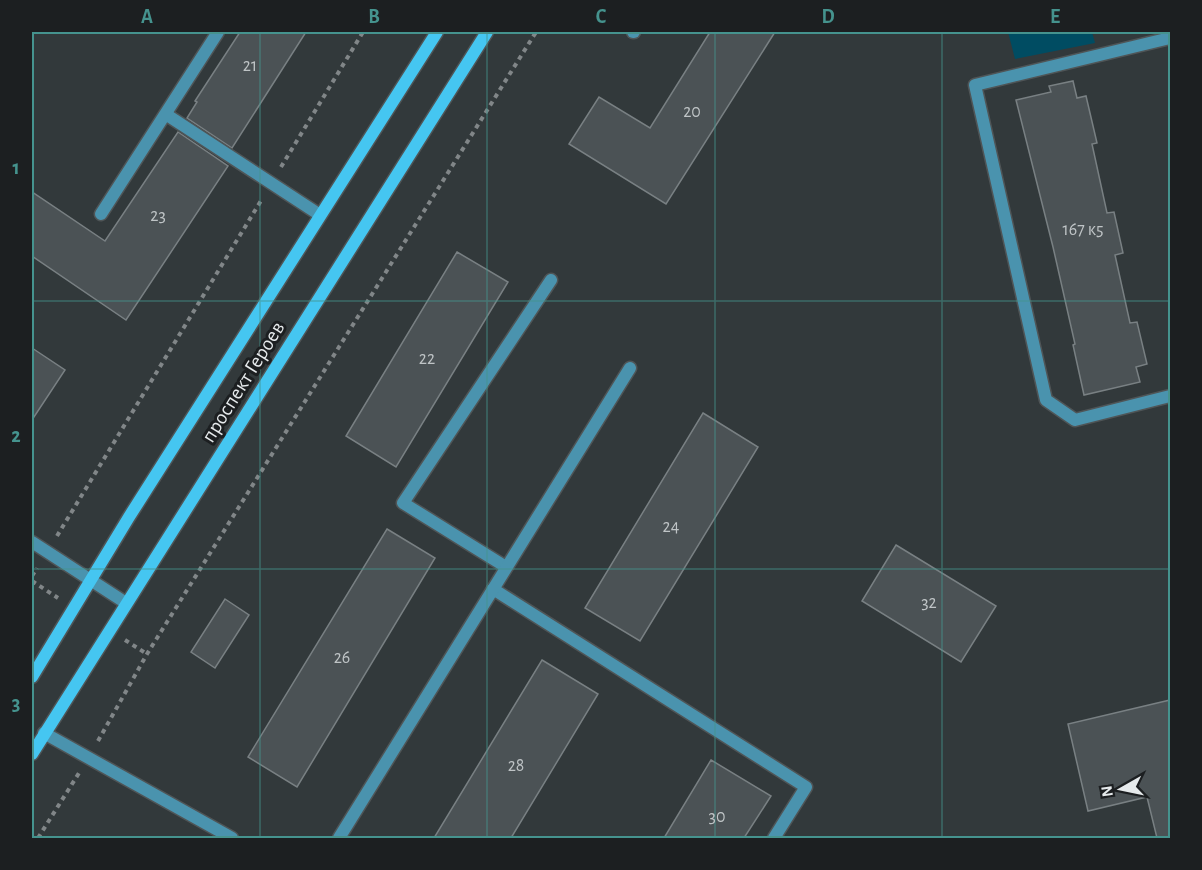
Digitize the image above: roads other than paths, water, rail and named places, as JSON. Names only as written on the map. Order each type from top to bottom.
[{"type":"main road","name":"проспект Героев","points":[[32,754],[487,32]]},
{"type":"main road","name":"проспект Героев","points":[[32,677],[129,517],[433,33]]},
{"type":"street","points":[[101,214],[167,115],[218,32]]},
{"type":"street","points":[[1170,38],[975,85],[1046,400],[1075,420],[1170,396]]},
{"type":"street","points":[[167,115],[320,215]]},
{"type":"street","points":[[507,567],[403,503],[551,280]]},
{"type":"street","points":[[339,838],[630,368]]},
{"type":"street","points":[[32,542],[126,603]]},
{"type":"street","points":[[493,589],[806,786],[774,838]]},
{"type":"street","points":[[44,733],[232,838]]}]
